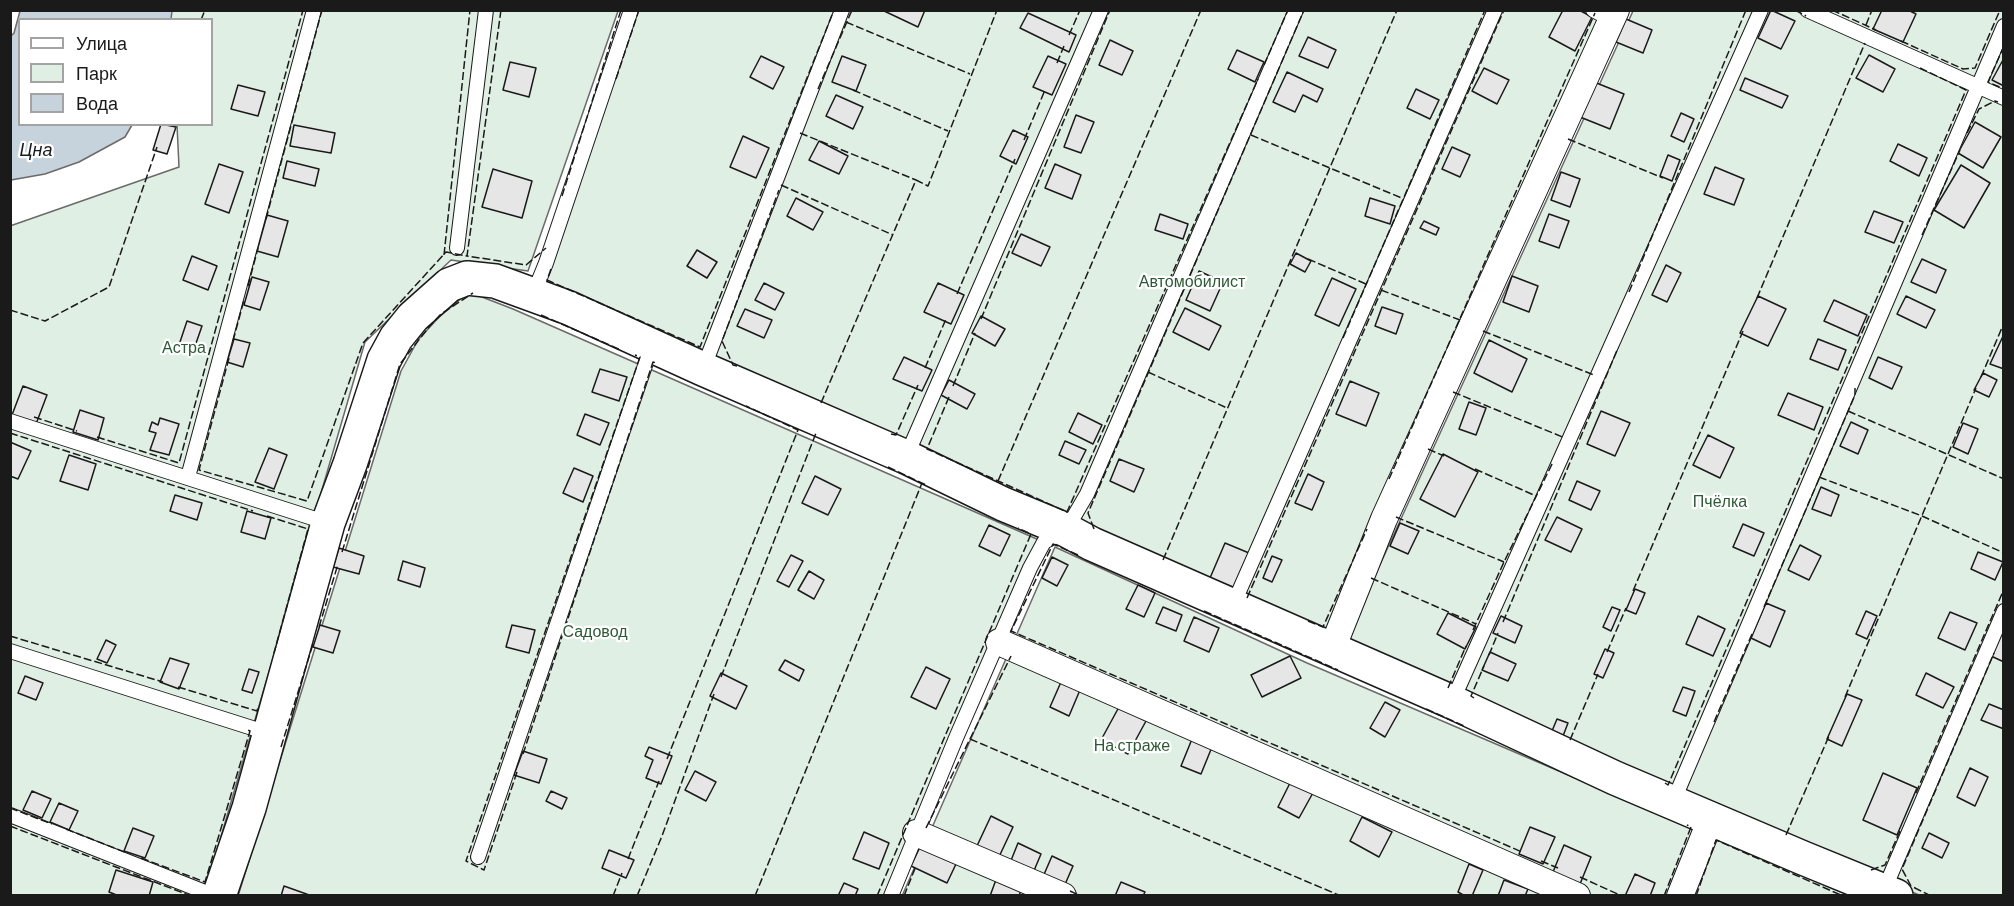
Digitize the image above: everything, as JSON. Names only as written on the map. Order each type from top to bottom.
[{"type":"street","points":[[1332,649],[1384,519],[1607,14]]},
{"type":"street","points":[[217,896],[249,808],[328,523],[384,360],[396,338],[413,317],[449,285],[467,278],[495,281],[569,308],[906,457],[1092,544],[1452,702],[1521,736],[1711,819],[1890,893]]},
{"type":"street","points":[[999,642],[1577,896]]},
{"type":"street","points":[[1680,896],[1711,819]]},
{"type":"street","points":[[916,833],[1063,896]]},
{"type":"lane","points":[[188,477],[314,10]]},
{"type":"lane","points":[[458,248],[486,10]]},
{"type":"lane","points":[[533,295],[550,252],[631,10]]},
{"type":"lane","points":[[703,369],[842,10]]},
{"type":"lane","points":[[906,457],[1101,10]]},
{"type":"lane","points":[[891,896],[1030,568],[1044,542],[1065,530],[1087,494],[1296,10]]},
{"type":"lane","points":[[1233,605],[1495,10]]},
{"type":"lane","points":[[1452,702],[1761,10]]},
{"type":"lane","points":[[1807,10],[2004,98]]},
{"type":"lane","points":[[1673,802],[2004,26]]},
{"type":"lane","points":[[478,857],[652,345]]},
{"type":"lane","points":[[10,421],[328,523]]},
{"type":"lane","points":[[1890,893],[2004,611]]},
{"type":"lane","points":[[10,651],[268,733]]},
{"type":"lane","points":[[10,815],[217,896]]},
{"type":"green space","name":"Астра","points":[[169,11],[618,11],[528,271],[451,260],[365,342],[204,895],[11,895],[10,226],[179,167],[177,126],[213,126],[213,18],[170,18]]},
{"type":"green space","name":"Автомобилист","points":[[631,11],[1607,11],[1330,647],[530,287]]},
{"type":"green space","name":"Пчёлка","points":[[1633,11],[2003,11],[2003,895],[1919,895],[1341,650]]},
{"type":"green space","name":"Садовод","points":[[469,292],[513,309],[1039,540],[884,895],[238,896],[401,371],[418,340],[439,317]]},
{"type":"green space","name":"На страже","points":[[1055,547],[1307,663],[1848,895],[902,896]]},
{"type":"water","name":"Цна","points":[[20,11],[172,11],[171,18],[18,18]]},
{"type":"water","name":"Цна","points":[[18,18],[18,126],[131,126],[125,137],[79,162],[45,174],[11,180],[11,36]]},
{"type":"building","points":[[882,10],[925,10],[918,27]]},
{"type":"building","points":[[1563,10],[1579,10],[1592,17],[1575,51],[1549,37]]},
{"type":"building","points":[[1771,10],[1795,21],[1781,49],[1758,38]]},
{"type":"building","points":[[1882,10],[1908,10],[1916,14],[1903,42],[1873,29]]},
{"type":"building","points":[[1028,13],[1076,35],[1069,52],[1020,28]]},
{"type":"building","points":[[1626,19],[1652,30],[1643,53],[1616,42]]},
{"type":"building","points":[[1308,37],[1336,50],[1328,68],[1299,56]]},
{"type":"building","points":[[1110,40],[1133,51],[1122,75],[1099,65]]},
{"type":"building","points":[[1237,50],[1264,62],[1255,82],[1228,69]]},
{"type":"building","points":[[1869,55],[1895,69],[1883,92],[1856,78]]},
{"type":"building","points":[[761,56],[784,67],[773,89],[750,77]]},
{"type":"building","points":[[842,56],[866,65],[856,91],[832,82]]},
{"type":"building","points":[[1048,56],[1066,64],[1052,95],[1033,87]]},
{"type":"building","points":[[2004,58],[2004,86],[1992,80]]},
{"type":"building","points":[[510,62],[536,68],[529,97],[503,90]]},
{"type":"building","points":[[1484,68],[1509,80],[1497,104],[1472,91]]},
{"type":"building","points":[[1287,72],[1323,89],[1317,102],[1303,95],[1295,112],[1273,102]]},
{"type":"building","points":[[1745,78],[1788,96],[1782,108],[1740,90]]},
{"type":"building","points":[[1594,82],[1624,94],[1610,129],[1580,117]]},
{"type":"building","points":[[238,85],[265,92],[258,116],[231,109]]},
{"type":"building","points":[[1416,89],[1439,100],[1430,119],[1407,108]]},
{"type":"building","points":[[836,95],[863,107],[853,129],[826,116]]},
{"type":"building","points":[[1681,113],[1694,119],[1684,142],[1671,136]]},
{"type":"building","points":[[1076,115],[1094,122],[1081,153],[1064,147]]},
{"type":"building","points":[[1975,122],[2001,137],[1983,168],[1958,153]]},
{"type":"building","points":[[294,125],[335,133],[331,153],[290,146]]},
{"type":"building","points":[[160,126],[176,127],[167,154],[153,150]]},
{"type":"building","points":[[1013,130],[1028,137],[1016,164],[1000,156]]},
{"type":"building","points":[[743,136],[769,148],[756,178],[730,167]]},
{"type":"building","points":[[819,141],[848,156],[839,174],[809,160]]},
{"type":"building","points":[[1898,144],[1927,158],[1919,176],[1890,161]]},
{"type":"building","points":[[1452,147],[1470,155],[1460,177],[1442,169]]},
{"type":"building","points":[[1668,155],[1680,160],[1672,181],[1660,176]]},
{"type":"building","points":[[287,161],[319,169],[315,186],[283,178]]},
{"type":"building","points":[[219,164],[243,172],[229,213],[205,204]]},
{"type":"building","points":[[1055,164],[1081,175],[1072,199],[1045,188]]},
{"type":"building","points":[[1961,165],[1990,183],[1964,228],[1934,210]]},
{"type":"building","points":[[1715,167],[1744,179],[1734,205],[1704,194]]},
{"type":"building","points":[[493,169],[532,181],[522,218],[482,207]]},
{"type":"building","points":[[1561,172],[1580,179],[1570,207],[1551,200]]},
{"type":"building","points":[[796,198],[823,212],[813,230],[787,216]]},
{"type":"building","points":[[1370,198],[1395,206],[1390,224],[1365,216]]},
{"type":"building","points":[[1874,211],[1903,222],[1894,243],[1865,232]]},
{"type":"building","points":[[1160,214],[1188,224],[1183,239],[1155,230]]},
{"type":"building","points":[[1549,214],[1569,221],[1559,248],[1539,241]]},
{"type":"building","points":[[267,215],[288,221],[278,257],[257,251]]},
{"type":"building","points":[[1424,221],[1439,228],[1436,235],[1420,228]]},
{"type":"building","points":[[1021,234],[1050,247],[1041,266],[1012,253]]},
{"type":"building","points":[[697,250],[717,262],[707,278],[687,266]]},
{"type":"building","points":[[1296,253],[1311,261],[1305,272],[1290,264]]},
{"type":"building","points":[[192,256],[217,266],[208,290],[183,280]]},
{"type":"building","points":[[1922,259],[1946,270],[1936,293],[1911,282]]},
{"type":"building","points":[[1666,265],[1681,273],[1667,302],[1652,295]]},
{"type":"building","points":[[1199,271],[1223,282],[1210,311],[1186,300]]},
{"type":"building","points":[[1512,276],[1538,286],[1529,312],[1503,302]]},
{"type":"building","points":[[252,277],[269,282],[260,310],[244,305]]},
{"type":"building","points":[[1332,278],[1356,289],[1339,326],[1315,315]]},
{"type":"building","points":[[764,283],[784,293],[775,310],[755,300]]},
{"type":"building","points":[[938,283],[964,295],[951,324],[924,312]]},
{"type":"building","points":[[1758,296],[1786,309],[1768,346],[1740,333]]},
{"type":"building","points":[[1906,296],[1935,310],[1926,328],[1897,314]]},
{"type":"building","points":[[1834,300],[1867,315],[1858,336],[1824,321]]},
{"type":"building","points":[[1382,307],[1403,314],[1396,334],[1375,326]]},
{"type":"building","points":[[1185,308],[1221,326],[1209,350],[1173,332]]},
{"type":"building","points":[[745,309],[772,320],[764,338],[737,326]]},
{"type":"building","points":[[981,316],[1005,329],[995,346],[972,333]]},
{"type":"building","points":[[187,321],[202,326],[194,349],[179,345]]},
{"type":"building","points":[[2004,334],[2004,369],[1990,364]]},
{"type":"building","points":[[234,339],[250,343],[243,367],[227,362]]},
{"type":"building","points":[[1818,339],[1846,350],[1838,370],[1810,359]]},
{"type":"building","points":[[1489,340],[1527,359],[1512,392],[1474,373]]},
{"type":"building","points":[[904,357],[932,370],[922,391],[893,379]]},
{"type":"building","points":[[1878,357],[1902,367],[1892,389],[1869,378]]},
{"type":"building","points":[[600,369],[627,377],[619,401],[592,392]]},
{"type":"building","points":[[1983,373],[1997,380],[1989,397],[1974,390]]},
{"type":"building","points":[[949,380],[975,394],[967,409],[941,395]]},
{"type":"building","points":[[1350,381],[1379,393],[1366,426],[1336,414]]},
{"type":"building","points":[[23,386],[47,395],[36,424],[12,415]]},
{"type":"building","points":[[1788,393],[1823,407],[1814,430],[1778,415]]},
{"type":"building","points":[[1469,402],[1486,408],[1476,435],[1459,429]]},
{"type":"building","points":[[80,410],[104,418],[98,440],[73,432]]},
{"type":"building","points":[[1601,411],[1630,423],[1615,456],[1587,444]]},
{"type":"building","points":[[1078,413],[1102,425],[1093,444],[1069,432]]},
{"type":"building","points":[[585,414],[609,423],[600,445],[577,435]]},
{"type":"building","points":[[160,418],[179,424],[169,455],[150,450],[156,433],[149,431],[152,422],[158,425]]},
{"type":"building","points":[[1851,422],[1868,430],[1858,454],[1840,446]]},
{"type":"building","points":[[1963,423],[1978,429],[1968,454],[1953,447]]},
{"type":"building","points":[[1708,435],[1734,448],[1720,478],[1693,465]]},
{"type":"building","points":[[1065,441],[1086,450],[1079,464],[1059,455]]},
{"type":"building","points":[[10,442],[31,451],[18,479],[10,476]]},
{"type":"building","points":[[269,448],[287,455],[274,489],[255,482]]},
{"type":"building","points":[[1443,454],[1478,472],[1455,517],[1420,499]]},
{"type":"building","points":[[69,455],[96,464],[88,490],[60,481]]},
{"type":"building","points":[[1119,459],[1144,469],[1134,492],[1110,481]]},
{"type":"building","points":[[574,468],[593,476],[583,502],[563,493]]},
{"type":"building","points":[[1308,474],[1324,482],[1312,510],[1295,503]]},
{"type":"building","points":[[815,476],[841,489],[828,515],[802,503]]},
{"type":"building","points":[[1577,481],[1600,491],[1591,510],[1569,500]]},
{"type":"building","points":[[1821,487],[1839,495],[1831,516],[1812,509]]},
{"type":"building","points":[[175,495],[202,503],[197,520],[170,511]]},
{"type":"building","points":[[247,511],[271,518],[265,539],[241,532]]},
{"type":"building","points":[[1557,517],[1582,529],[1571,552],[1545,540]]},
{"type":"building","points":[[1400,523],[1419,531],[1408,554],[1390,546]]},
{"type":"building","points":[[1743,524],[1764,533],[1754,556],[1733,547]]},
{"type":"building","points":[[989,525],[1010,535],[1000,556],[979,546]]},
{"type":"building","points":[[1225,543],[1249,553],[1235,588],[1210,578]]},
{"type":"building","points":[[1800,545],[1821,556],[1809,580],[1788,570]]},
{"type":"building","points":[[339,548],[364,556],[359,574],[333,567]]},
{"type":"building","points":[[1978,552],[2003,562],[1995,580],[1971,569]]},
{"type":"building","points":[[791,555],[803,561],[789,587],[777,581]]},
{"type":"building","points":[[1272,556],[1282,560],[1272,582],[1263,578]]},
{"type":"building","points":[[1052,557],[1068,565],[1057,586],[1042,578]]},
{"type":"building","points":[[403,561],[425,568],[420,587],[398,580]]},
{"type":"building","points":[[809,571],[824,580],[814,599],[798,590]]},
{"type":"building","points":[[1138,585],[1155,593],[1144,617],[1126,609]]},
{"type":"building","points":[[1635,589],[1645,593],[1636,614],[1626,610]]},
{"type":"building","points":[[1766,603],[1785,611],[1770,647],[1751,638]]},
{"type":"building","points":[[1163,607],[1182,615],[1176,631],[1156,623]]},
{"type":"building","points":[[1612,607],[1620,610],[1611,631],[1603,627]]},
{"type":"building","points":[[1866,611],[1877,616],[1867,639],[1856,634]]},
{"type":"building","points":[[1950,612],[1977,623],[1965,650],[1938,638]]},
{"type":"building","points":[[1448,613],[1476,627],[1465,649],[1437,634]]},
{"type":"building","points":[[1501,616],[1522,626],[1515,643],[1493,633]]},
{"type":"building","points":[[1698,616],[1725,629],[1713,656],[1686,644]]},
{"type":"building","points":[[1194,617],[1219,628],[1209,652],[1184,641]]},
{"type":"building","points":[[320,625],[340,631],[333,653],[313,647]]},
{"type":"building","points":[[512,625],[535,630],[529,653],[506,647]]},
{"type":"building","points":[[2002,631],[2004,632],[2004,662],[1991,656]]},
{"type":"building","points":[[106,640],[116,645],[107,663],[97,659]]},
{"type":"building","points":[[1605,649],[1614,653],[1603,678],[1594,674]]},
{"type":"building","points":[[1490,652],[1516,664],[1508,681],[1482,670]]},
{"type":"building","points":[[1290,656],[1301,678],[1262,697],[1251,675]]},
{"type":"building","points":[[170,658],[189,664],[179,689],[160,682]]},
{"type":"building","points":[[785,660],[804,670],[799,681],[779,670]]},
{"type":"building","points":[[926,667],[950,679],[936,709],[911,697]]},
{"type":"building","points":[[249,669],[259,672],[252,693],[242,690]]},
{"type":"building","points":[[721,673],[747,686],[736,709],[710,696]]},
{"type":"building","points":[[1926,673],[1954,687],[1943,708],[1916,695]]},
{"type":"building","points":[[25,676],[43,683],[36,700],[18,693]]},
{"type":"building","points":[[1061,682],[1080,690],[1069,716],[1050,707]]},
{"type":"building","points":[[1683,687],[1695,691],[1686,716],[1673,711]]},
{"type":"building","points":[[1847,694],[1862,700],[1842,746],[1827,739]]},
{"type":"building","points":[[1385,702],[1400,710],[1385,737],[1370,728]]},
{"type":"building","points":[[1989,704],[2004,710],[2004,729],[1981,720]]},
{"type":"building","points":[[1119,707],[1146,721],[1128,754],[1101,740]]},
{"type":"building","points":[[1557,719],[1568,723],[1563,736],[1552,731]]},
{"type":"building","points":[[1192,739],[1212,747],[1201,774],[1181,766]]},
{"type":"building","points":[[649,747],[672,756],[661,784],[646,778],[653,760],[645,756]]},
{"type":"building","points":[[523,751],[547,759],[539,783],[514,775]]},
{"type":"building","points":[[1970,768],[1988,777],[1975,806],[1957,797]]},
{"type":"building","points":[[695,771],[716,782],[706,801],[685,790]]},
{"type":"building","points":[[1883,773],[1917,788],[1897,835],[1863,820]]},
{"type":"building","points":[[1292,779],[1314,791],[1299,818],[1278,807]]},
{"type":"building","points":[[32,791],[51,799],[42,818],[23,810]]},
{"type":"building","points":[[551,791],[567,798],[562,809],[546,801]]},
{"type":"building","points":[[59,803],[78,811],[69,830],[50,822]]},
{"type":"building","points":[[991,816],[1013,827],[998,859],[976,848]]},
{"type":"building","points":[[1362,817],[1392,832],[1379,857],[1350,841]]},
{"type":"building","points":[[1530,827],[1555,837],[1543,864],[1519,854]]},
{"type":"building","points":[[133,828],[154,836],[145,858],[124,851]]},
{"type":"building","points":[[864,832],[889,843],[879,869],[853,859]]},
{"type":"building","points":[[1929,833],[1949,843],[1942,858],[1922,848]]},
{"type":"building","points":[[1018,843],[1041,854],[1033,873],[1010,863]]},
{"type":"building","points":[[1564,845],[1591,857],[1580,884],[1553,872]]},
{"type":"building","points":[[920,847],[956,864],[947,883],[911,866]]},
{"type":"building","points":[[609,850],[634,860],[626,878],[602,868]]},
{"type":"building","points":[[1052,856],[1073,866],[1063,889],[1042,879]]},
{"type":"building","points":[[1469,864],[1483,870],[1472,896],[1465,896],[1458,892]]},
{"type":"building","points":[[116,870],[153,882],[149,896],[119,896],[109,892]]},
{"type":"building","points":[[1635,874],[1655,883],[1650,896],[1625,896]]},
{"type":"building","points":[[997,877],[1022,887],[1019,896],[990,896]]},
{"type":"building","points":[[1504,880],[1528,889],[1525,896],[1498,896]]},
{"type":"building","points":[[1121,882],[1145,892],[1143,896],[1115,896]]},
{"type":"building","points":[[844,883],[858,889],[855,896],[838,896]]},
{"type":"building","points":[[284,886],[312,896],[281,896]]},
{"type":"fence","points":[[202,18],[205,10]]},
{"type":"fence","points":[[97,437],[179,463],[303,10]]},
{"type":"fence","points":[[266,219],[322,10]]},
{"type":"fence","points":[[444,255],[470,10]]},
{"type":"fence","points":[[501,10],[467,256],[526,265],[546,248]]},
{"type":"fence","points":[[562,196],[621,10]]},
{"type":"fence","points":[[616,79],[639,10]]},
{"type":"fence","points":[[551,269],[547,280],[700,347],[834,10]]},
{"type":"fence","points":[[818,89],[852,10]]},
{"type":"fence","points":[[821,403],[916,180],[928,186],[997,10]]},
{"type":"fence","points":[[1069,35],[1080,10]]},
{"type":"fence","points":[[981,319],[1110,10]]},
{"type":"fence","points":[[998,481],[1201,10]]},
{"type":"fence","points":[[1264,65],[1288,10]]},
{"type":"fence","points":[[1094,529],[1088,513],[1304,10]]},
{"type":"fence","points":[[1163,560],[1397,10]]},
{"type":"fence","points":[[1343,338],[1485,10]]},
{"type":"fence","points":[[1247,598],[1504,10]]},
{"type":"fence","points":[[1629,292],[1746,10]]},
{"type":"fence","points":[[1795,10],[1806,16]]},
{"type":"fence","points":[[1832,10],[1876,30]]},
{"type":"fence","points":[[1866,25],[1872,10]]},
{"type":"fence","points":[[1901,41],[1963,69],[1975,68],[2000,10]]},
{"type":"fence","points":[[1389,479],[1595,13]]},
{"type":"fence","points":[[846,22],[970,74]]},
{"type":"fence","points":[[1757,298],[1865,43]]},
{"type":"fence","points":[[1057,63],[1064,46]]},
{"type":"fence","points":[[2004,46],[1988,82],[2004,89]]},
{"type":"fence","points":[[1665,783],[1668,785],[1966,90],[1920,68]]},
{"type":"fence","points":[[949,397],[927,449],[1067,512],[1258,79]]},
{"type":"fence","points":[[853,90],[948,131]]},
{"type":"fence","points":[[1024,140],[1045,90]]},
{"type":"fence","points":[[1967,133],[1979,109],[1995,101],[1998,102]]},
{"type":"fence","points":[[800,133],[916,180]]},
{"type":"fence","points":[[1251,135],[1404,199]]},
{"type":"fence","points":[[1568,139],[1663,178]]},
{"type":"fence","points":[[10,310],[45,321],[109,287],[157,147]]},
{"type":"fence","points":[[1922,235],[1960,150]]},
{"type":"fence","points":[[957,294],[1015,159]]},
{"type":"fence","points":[[781,185],[893,235]]},
{"type":"fence","points":[[737,366],[733,365],[722,341],[779,190]]},
{"type":"fence","points":[[248,286],[258,248]]},
{"type":"fence","points":[[229,358],[199,470],[307,501],[363,343],[446,252],[467,256]]},
{"type":"fence","points":[[1308,259],[1366,284]]},
{"type":"fence","points":[[1381,290],[1460,320]]},
{"type":"fence","points":[[342,552],[400,364],[441,314],[473,293]]},
{"type":"fence","points":[[233,341],[244,300]]},
{"type":"fence","points":[[541,315],[621,350]]},
{"type":"fence","points":[[925,368],[946,319]]},
{"type":"fence","points":[[1981,377],[2004,323]]},
{"type":"fence","points":[[1483,331],[1594,375]]},
{"type":"fence","points":[[1633,591],[1743,331]]},
{"type":"fence","points":[[953,386],[975,333]]},
{"type":"fence","points":[[1503,622],[1618,348]]},
{"type":"fence","points":[[517,772],[484,870],[466,861],[640,357],[635,355]]},
{"type":"fence","points":[[523,754],[653,362],[656,363]]},
{"type":"fence","points":[[1148,372],[1227,408]]},
{"type":"fence","points":[[891,434],[896,435],[918,385]]},
{"type":"fence","points":[[1764,607],[1855,395],[1855,388]]},
{"type":"fence","points":[[1845,697],[1976,388]]},
{"type":"fence","points":[[1453,392],[1565,438]]},
{"type":"fence","points":[[667,759],[798,430],[746,406]]},
{"type":"fence","points":[[1848,411],[2004,479]]},
{"type":"fence","points":[[34,417],[77,431]]},
{"type":"fence","points":[[10,433],[253,511]]},
{"type":"fence","points":[[721,677],[817,433]]},
{"type":"fence","points":[[1428,449],[1444,456]]},
{"type":"fence","points":[[1473,630],[1553,462]]},
{"type":"fence","points":[[888,467],[926,485]]},
{"type":"fence","points":[[1475,469],[1536,496]]},
{"type":"fence","points":[[1819,477],[1922,516],[2004,553]]},
{"type":"fence","points":[[755,896],[922,483]]},
{"type":"fence","points":[[267,516],[308,529],[274,653]]},
{"type":"fence","points":[[1396,517],[1504,562]]},
{"type":"fence","points":[[877,896],[1031,534],[1018,528]]},
{"type":"fence","points":[[1308,621],[1323,627],[1367,529]]},
{"type":"fence","points":[[1078,555],[1053,544],[1011,631],[1522,852]]},
{"type":"fence","points":[[319,627],[338,564]]},
{"type":"fence","points":[[1371,578],[1476,624]]},
{"type":"fence","points":[[1916,793],[2004,589]]},
{"type":"fence","points":[[1607,652],[1626,608]]},
{"type":"fence","points":[[1204,611],[1338,670]]},
{"type":"fence","points":[[1489,655],[1498,633]]},
{"type":"fence","points":[[1714,722],[1752,634]]},
{"type":"fence","points":[[10,636],[163,682]]},
{"type":"fence","points":[[281,747],[313,644]]},
{"type":"fence","points":[[1448,688],[1466,646]]},
{"type":"fence","points":[[1931,896],[1911,886],[1902,869],[1994,653]]},
{"type":"fence","points":[[926,828],[1011,656]]},
{"type":"fence","points":[[1474,698],[1471,696],[1484,666]]},
{"type":"fence","points":[[1570,740],[1598,674]]},
{"type":"fence","points":[[178,687],[257,711],[258,707]]},
{"type":"fence","points":[[637,896],[662,836],[714,694]]},
{"type":"fence","points":[[1426,709],[1464,726]]},
{"type":"fence","points":[[141,858],[205,882],[250,731],[248,730]]},
{"type":"fence","points":[[1786,835],[1829,736]]},
{"type":"fence","points":[[970,739],[1341,896]]},
{"type":"fence","points":[[628,859],[659,781]]},
{"type":"fence","points":[[10,808],[52,824]]},
{"type":"fence","points":[[1664,896],[1691,827],[1687,825]]},
{"type":"fence","points":[[10,826],[191,896]]},
{"type":"fence","points":[[66,829],[127,853]]},
{"type":"fence","points":[[1871,870],[1885,865],[1900,831]]},
{"type":"fence","points":[[1696,896],[1716,840],[1843,896]]},
{"type":"fence","points":[[1541,861],[1558,868]]},
{"type":"fence","points":[[904,896],[916,866]]},
{"type":"fence","points":[[613,896],[622,873]]},
{"type":"fence","points":[[1580,877],[1622,896]]},
{"type":"fence","points":[[1070,891],[1081,896]]}]
